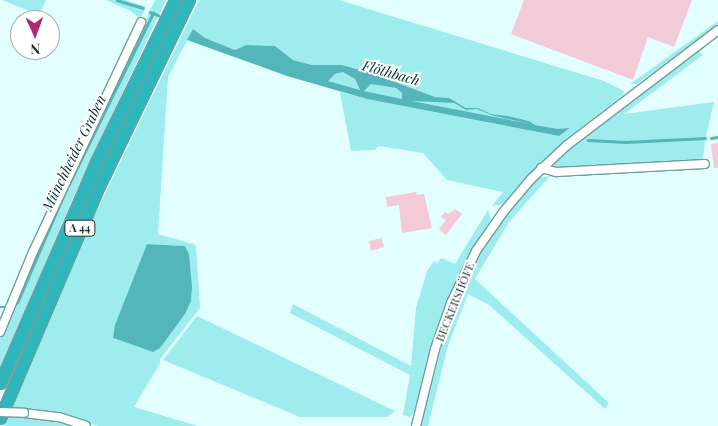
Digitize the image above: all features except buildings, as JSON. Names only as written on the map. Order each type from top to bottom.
[{"type":"highway","name":"A 44","points":[[0,418],[91,202],[189,0]]},
{"type":"highway","name":"A 44","points":[[0,383],[64,234],[172,5]]},
{"type":"street","points":[[0,332],[33,252],[141,22]]},
{"type":"street","name":"BECKERSHÖFE","points":[[416,426],[441,332],[462,280],[495,223],[542,168],[578,136],[718,30]]},
{"type":"street","points":[[542,168],[556,172],[705,164]]},
{"type":"street","points":[[0,412],[59,417],[86,426]]},
{"type":"shaded area","points":[[2,0],[46,0],[41,10],[27,10]]},
{"type":"shaded area","points":[[106,0],[125,0],[146,7],[140,19],[131,11]]},
{"type":"shaded area","points":[[155,0],[166,0],[73,198],[0,370],[0,339],[28,268]]},
{"type":"shaded area","points":[[199,0],[339,0],[604,81],[624,91],[623,95],[566,139],[503,204],[492,206],[503,192],[447,180],[423,153],[379,146],[375,150],[351,151],[340,92],[367,99],[559,136],[569,129],[535,125],[529,121],[491,114],[478,108],[466,108],[449,98],[435,97],[371,73],[342,65],[312,65],[293,60],[275,46],[246,45],[235,50],[205,38],[193,29],[168,77],[158,234],[196,245],[200,308],[160,359],[160,363],[134,407],[198,426],[98,426],[60,415],[29,417],[79,426],[4,426],[22,377],[94,216]],"holes":[[[147,244],[185,246],[189,254],[192,286],[160,348],[153,352],[113,338]]]},
{"type":"shaded area","points":[[718,21],[718,25],[637,84],[630,84]]},
{"type":"shaded area","points":[[193,29],[205,38],[235,50],[246,45],[275,46],[293,60],[312,65],[342,65],[371,73],[435,97],[449,98],[466,108],[478,108],[491,114],[529,121],[535,125],[558,129],[570,128],[559,136],[367,99],[287,76],[187,40]],"holes":[[[343,72],[355,79],[360,90],[328,81],[335,74]],[[371,84],[396,88],[402,93],[402,99],[364,91]],[[412,101],[454,103],[466,110],[477,109],[491,115],[530,124]]]},
{"type":"shaded area","points":[[697,50],[703,55],[624,114],[714,102],[705,140],[703,160],[557,170],[552,168],[552,164],[574,144]]},
{"type":"shaded area","points":[[343,72],[355,79],[360,90],[327,81],[335,74]]},
{"type":"shaded area","points":[[371,84],[396,88],[402,93],[402,99],[363,91]]},
{"type":"shaded area","points":[[408,100],[453,103],[466,110],[477,109],[491,115],[508,117],[531,125]]},
{"type":"shaded area","points":[[550,176],[509,222],[475,279],[609,403],[605,409],[489,305],[468,294],[448,346],[428,426],[421,426],[442,341],[451,314],[479,253],[498,223],[538,178]]},
{"type":"shaded area","points":[[488,210],[491,219],[462,269],[445,309],[435,335],[418,408],[410,417],[403,415],[410,375],[290,313],[293,304],[411,366],[416,308],[427,271],[434,261],[437,264],[441,258],[455,264]]},
{"type":"shaded area","points":[[147,244],[185,246],[189,254],[192,286],[191,301],[185,314],[160,348],[153,352],[113,338],[115,325]]},
{"type":"shaded area","points":[[197,316],[395,411],[387,417],[300,417],[163,360]]},
{"type":"waterway","name":"Flöthbach","points":[[117,0],[143,8]]},
{"type":"waterway","name":"Flöthbach","points":[[150,12],[158,15]]},
{"type":"waterway","name":"Münchheider Graben","points":[[17,303],[64,194],[153,13]]},
{"type":"waterway","name":"Flöthbach","points":[[711,138],[718,137]]},
{"type":"waterway","name":"Flöthbach","points":[[588,140],[626,142],[705,138]]},
{"type":"waterway","name":"Münchheider Graben","points":[[0,307],[6,307]]}]
